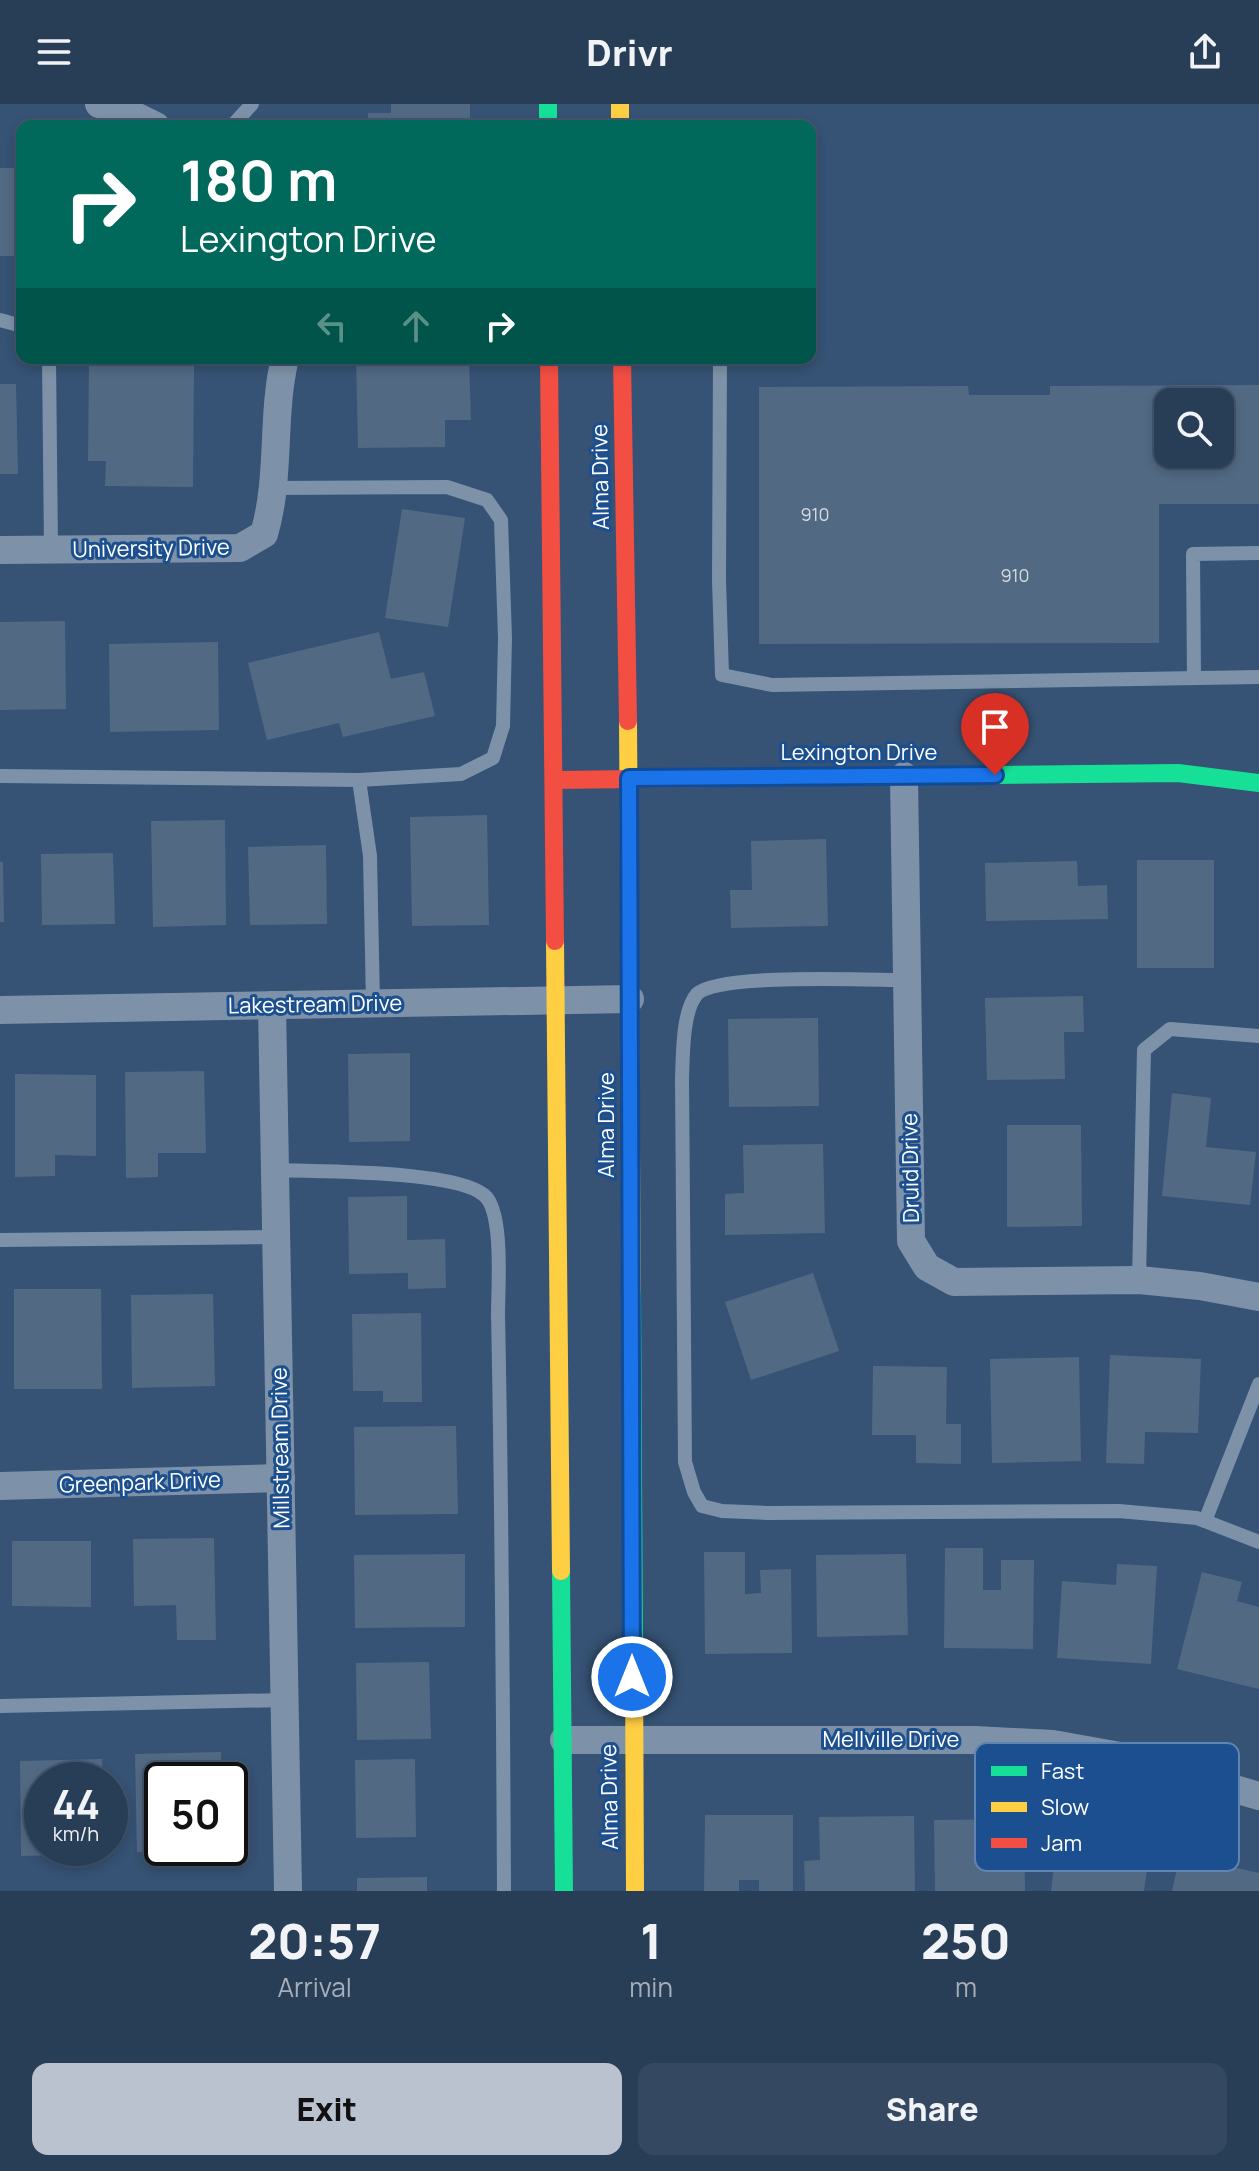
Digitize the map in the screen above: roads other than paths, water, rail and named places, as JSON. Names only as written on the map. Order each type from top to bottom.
[{"type":"main road","name":"Alma Drive","points":[[549,364],[564,1891]]},
{"type":"main road","name":"Alma Drive","points":[[622,364],[629,778],[635,1891]]},
{"type":"main road","name":"Lexington Drive","points":[[554,780],[1178,773],[1259,783]]},
{"type":"street","points":[[99,104],[119,108],[144,120]]},
{"type":"street","name":"University Drive","points":[[0,550],[240,548],[264,534],[273,505],[276,412],[284,364]]},
{"type":"street","name":"Druid Drive","points":[[904,776],[911,1241],[927,1267],[954,1282],[1139,1280],[1200,1286],[1259,1297]]},
{"type":"street","name":"Lakestream Drive","points":[[0,1010],[630,999]]},
{"type":"street","name":"Millstream Drive","points":[[272,1005],[288,1891]]},
{"type":"street","name":"Greenpark Drive","points":[[0,1486],[281,1478]]},
{"type":"street","name":"Mellville Drive","points":[[564,1740],[975,1740],[1034,1743]]},
{"type":"street","name":"Mellville Drive","points":[[1239,1790],[1259,1796]]},
{"type":"lane","points":[[237,120],[252,104]]},
{"type":"lane","points":[[49,364],[51,549]]},
{"type":"lane","points":[[720,364],[722,675],[772,685],[1259,677]]},
{"type":"lane","points":[[0,776],[359,780],[461,774],[493,758],[503,726],[505,638],[501,520],[487,500],[447,487],[273,488]]},
{"type":"lane","points":[[1194,678],[1193,554],[1259,553]]},
{"type":"lane","points":[[359,780],[370,856],[373,1003]]},
{"type":"lane","points":[[905,980],[771,981],[710,986],[696,995],[688,1013],[682,1078],[685,1462],[694,1492],[702,1506],[722,1511],[1119,1511],[1197,1518],[1259,1542]]},
{"type":"lane","points":[[1139,1280],[1144,1050],[1170,1029],[1259,1036]]},
{"type":"lane","points":[[276,1170],[436,1178],[467,1184],[487,1197],[495,1213],[499,1317],[504,1891]]},
{"type":"lane","points":[[0,1240],[277,1237]]},
{"type":"lane","points":[[1205,1521],[1259,1384]]},
{"type":"lane","points":[[0,1706],[285,1700]]}]
